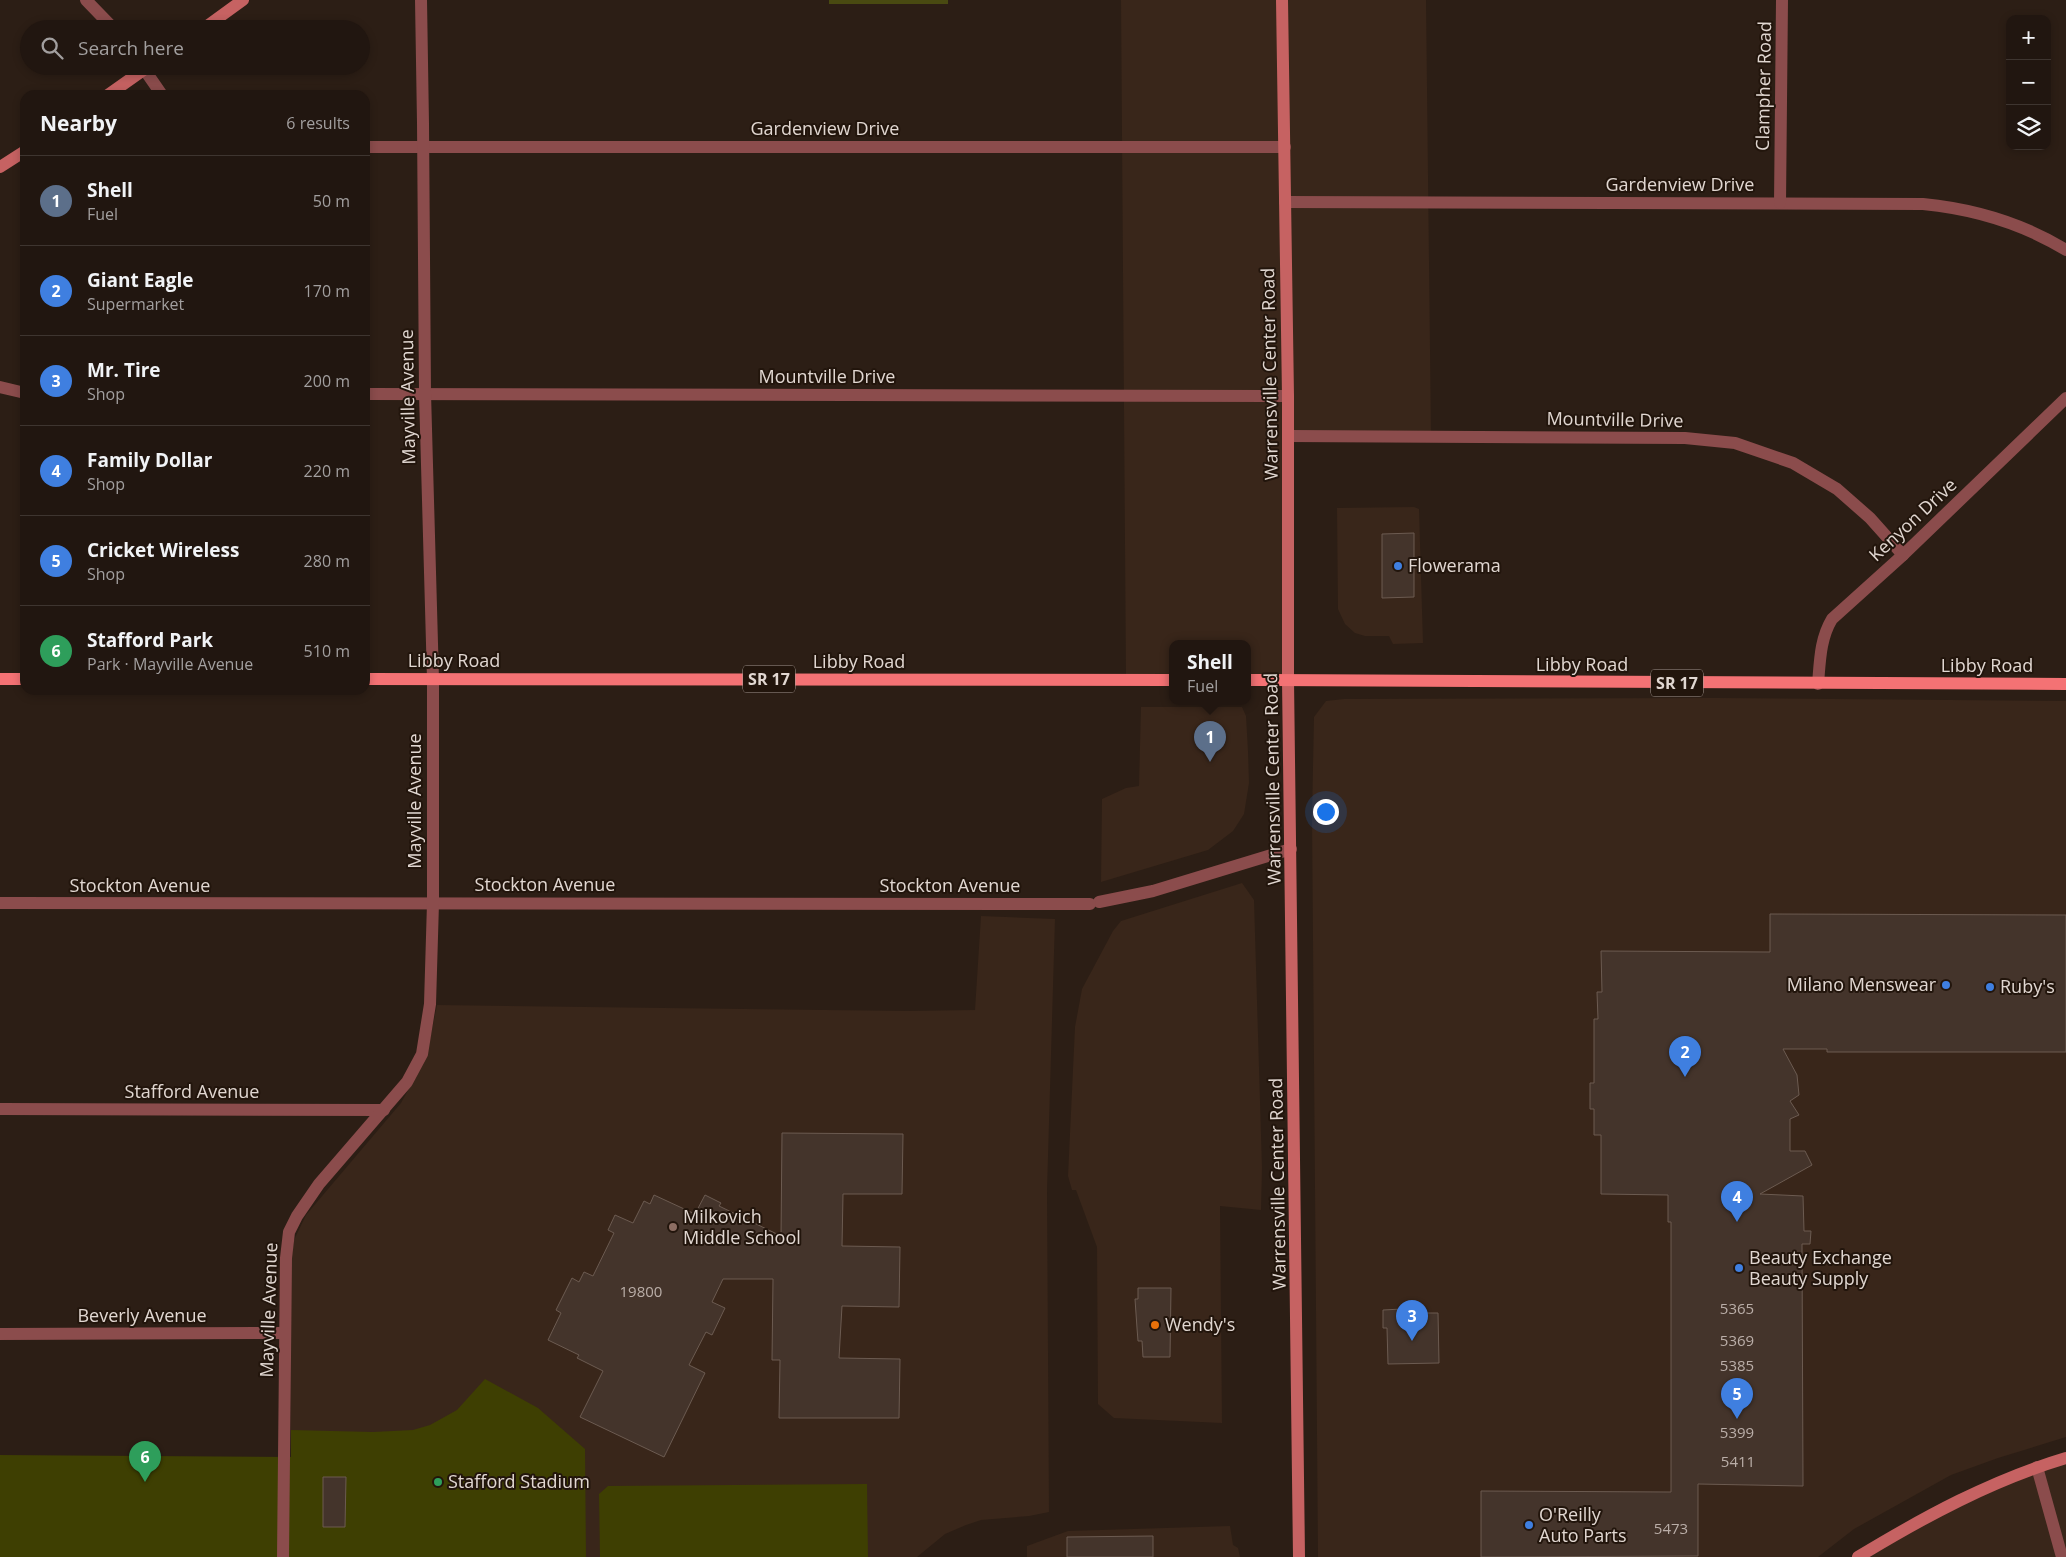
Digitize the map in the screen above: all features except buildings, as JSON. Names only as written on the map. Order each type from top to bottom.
[{"type":"main road","points":[[215,20],[243,0]]},
{"type":"main road","name":"Warrensville Center Road","points":[[1282,0],[1288,396],[1288,680],[1299,1557]]},
{"type":"main road","points":[[115,90],[134,75]]},
{"type":"main road","points":[[0,168],[20,154]]},
{"type":"main road","points":[[0,679],[20,679]]},
{"type":"main road","name":"Libby Road","points":[[370,679],[1169,680]]},
{"type":"main road","name":"Libby Road","points":[[1251,680],[2066,684]]},
{"type":"main road","points":[[1858,1557],[1961,1499],[2037,1467],[2066,1458]]},
{"type":"street","points":[[86,0],[105,20]]},
{"type":"street","name":"Mayville Avenue","points":[[283,1557],[286,1258],[289,1232],[297,1216],[319,1184],[407,1082],[422,1054],[430,1004],[433,903],[433,679],[424,393],[421,0]]},
{"type":"street","name":"Clampher Road","points":[[1780,203],[1782,0]]},
{"type":"street","points":[[150,75],[159,90]]},
{"type":"street","name":"Gardenview Drive","points":[[370,147],[1285,147]]},
{"type":"street","name":"Gardenview Drive","points":[[1285,202],[1923,204],[1952,207],[1988,215],[2047,238],[2066,250]]},
{"type":"street","points":[[0,387],[20,392]]},
{"type":"street","name":"Mountville Drive","points":[[370,394],[1288,396]]},
{"type":"street","name":"Kenyon Drive","points":[[1818,684],[1821,647],[1825,630],[1832,619],[1903,555],[2066,398]]},
{"type":"street","name":"Mountville Drive","points":[[1288,436],[1685,438],[1735,443],[1793,463],[1837,489],[1870,518],[1903,555]]},
{"type":"street","name":"Stockton Avenue","points":[[0,903],[1095,903],[1153,891],[1291,849]]},
{"type":"street","name":"Stafford Avenue","points":[[0,1109],[384,1110]]},
{"type":"street","name":"Beverly Avenue","points":[[0,1334],[285,1333]]},
{"type":"street","points":[[2037,1467],[2062,1557]]},
{"type":"shaded area","points":[[829,0],[948,0],[948,4],[829,4]]},
{"type":"shaded area","points":[[1121,0],[1426,0],[1431,436],[1288,436],[1288,680],[1251,680],[1251,640],[1169,640],[1169,680],[1126,680]]},
{"type":"shaded area","points":[[1414,507],[1419,509],[1423,643],[1393,644],[1389,636],[1365,636],[1355,633],[1345,624],[1338,609],[1337,508]]},
{"type":"shaded area","points":[[1715,698],[2066,701],[2066,1437],[1951,1475],[1854,1529],[1818,1557],[1318,1557],[1312,817],[1314,717],[1326,701],[1344,699]]},
{"type":"shaded area","points":[[1141,707],[1242,707],[1246,716],[1249,783],[1244,814],[1233,831],[1208,850],[1101,882],[1102,799],[1126,788],[1139,786]]},
{"type":"shaded area","points":[[1242,883],[1254,900],[1262,1168],[1261,1210],[1220,1206],[1222,1423],[1114,1418],[1098,1404],[1097,1247],[1076,1190],[1072,1190],[1068,1176],[1075,1027],[1082,989],[1113,931],[1121,921]]},
{"type":"shaded area","name":"Milkovich Middle School","points":[[981,916],[1055,919],[1047,1191],[1049,1512],[1029,1516],[981,1520],[966,1525],[945,1534],[917,1557],[291,1557],[291,1261],[294,1240],[306,1215],[401,1103],[419,1070],[430,1039],[437,1005],[908,1011],[975,1010]]},
{"type":"shaded area","points":[[485,1379],[538,1408],[585,1449],[586,1557],[0,1557],[0,1455],[291,1457],[291,1430],[373,1432],[413,1430],[430,1425],[457,1410]]},
{"type":"shaded area","points":[[2066,1458],[2066,1557],[1858,1557],[1890,1538]]},
{"type":"shaded area","points":[[867,1484],[868,1557],[600,1557],[599,1494],[608,1486]]},
{"type":"shaded area","points":[[1230,1526],[1233,1545],[1238,1548],[1240,1557],[1027,1557],[1027,1546],[1068,1531]]},
{"type":"place","name":"Flowerama","points":[[1398,566]]},
{"type":"place","name":"Shell","points":[[1210,762]]},
{"type":"place","name":"Milano Menswear","points":[[1946,985]]},
{"type":"place","name":"Ruby's","points":[[1990,987]]},
{"type":"place","name":"Giant Eagle","points":[[1685,1077]]},
{"type":"place","name":"Family Dollar","points":[[1737,1222]]},
{"type":"place","name":"Milkovich Middle School","points":[[673,1227]]},
{"type":"place","name":"Beauty Exchange Beauty Supply","points":[[1739,1268]]},
{"type":"place","name":"Wendy's","points":[[1155,1325]]},
{"type":"place","name":"Mr. Tire","points":[[1412,1341]]},
{"type":"place","name":"Cricket Wireless","points":[[1737,1419]]},
{"type":"place","name":"Stafford Park","points":[[145,1482]]},
{"type":"place","name":"Stafford Stadium","points":[[438,1482]]},
{"type":"place","name":"O'Reilly Auto Parts","points":[[1529,1525]]}]
